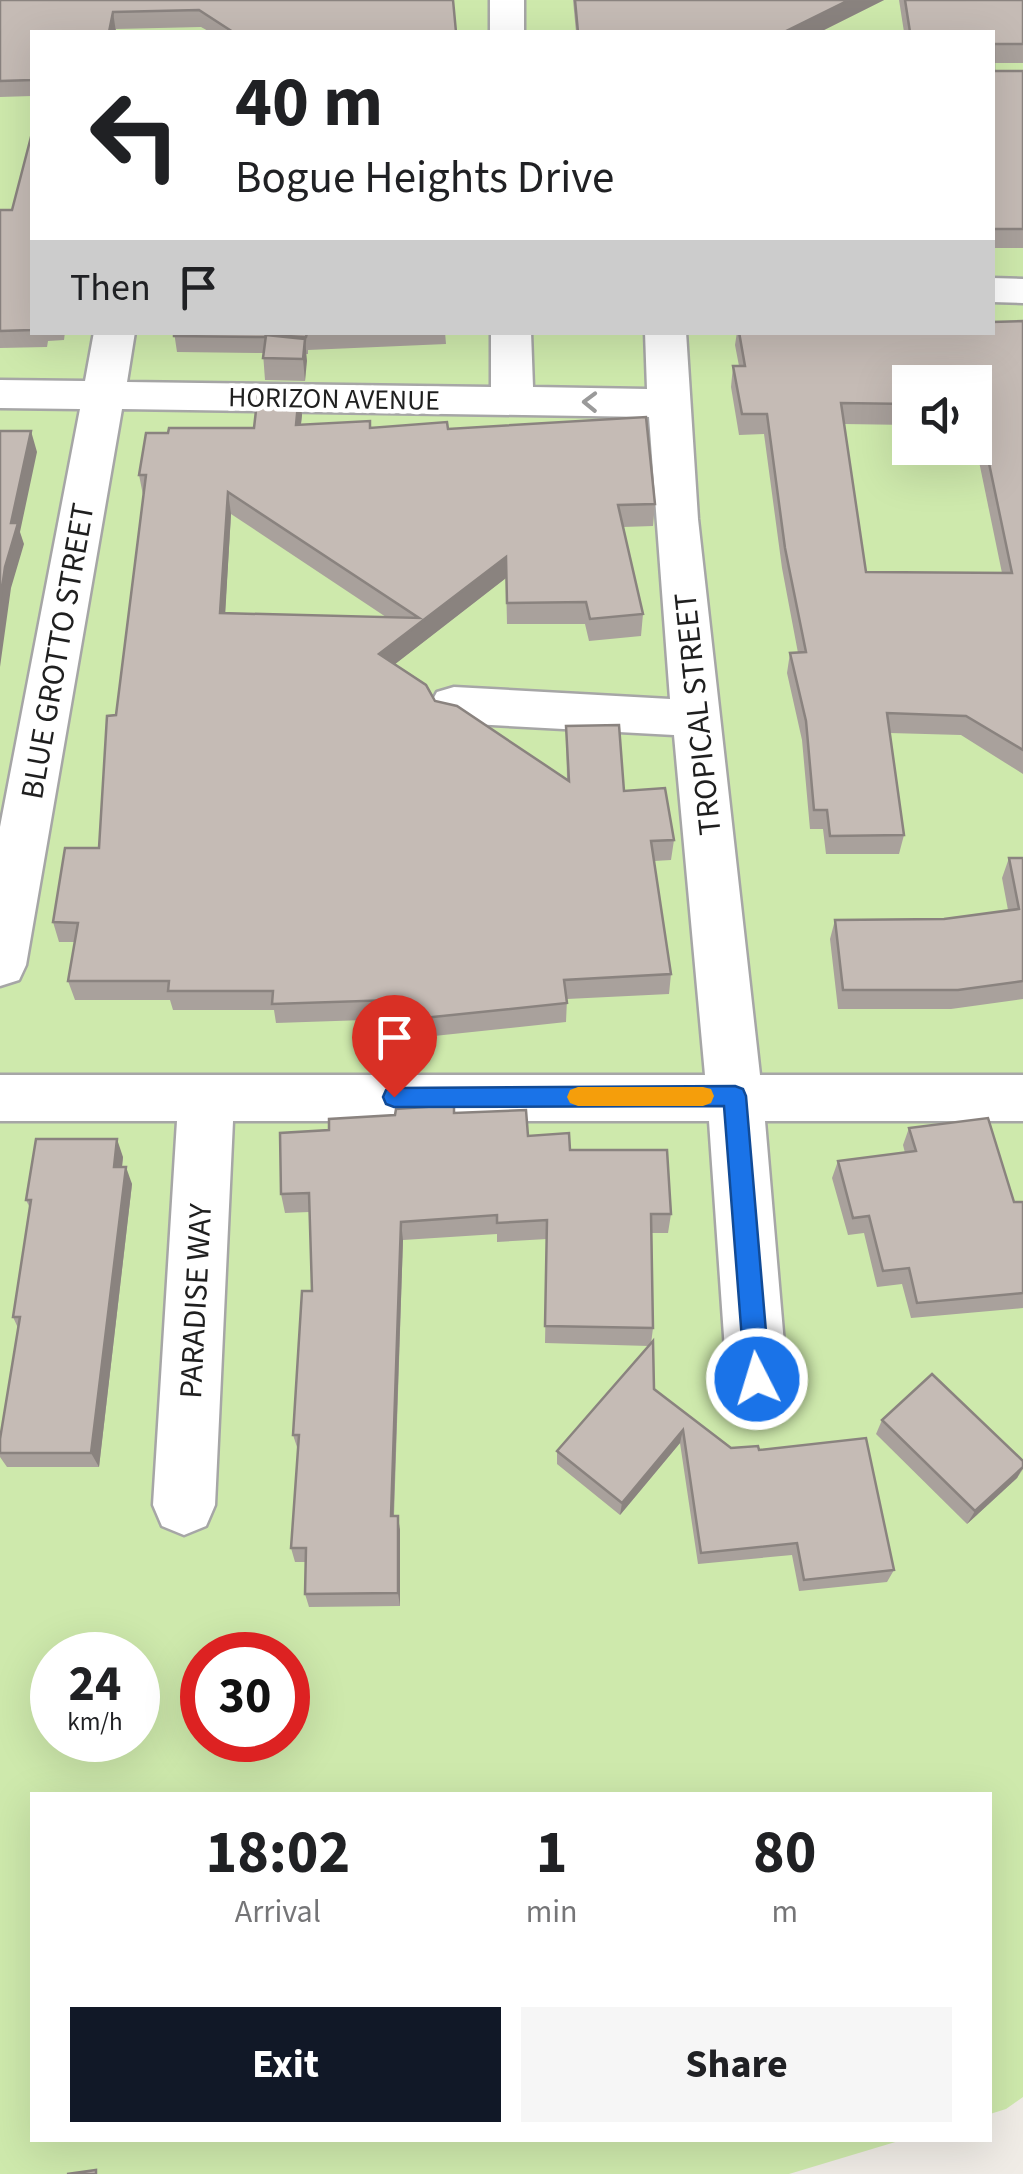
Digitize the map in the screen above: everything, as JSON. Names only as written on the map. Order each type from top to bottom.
[{"type":"street","points":[[507,0],[508,30]]},
{"type":"street","points":[[995,290],[1023,290]]},
{"type":"street","name":"BLUE GROTTO STREET","points":[[0,965],[114,335]]},
{"type":"street","points":[[511,335],[512,401]]},
{"type":"street","name":"TROPICAL STREET","points":[[666,335],[676,519],[735,1096],[757,1379]]},
{"type":"street","name":"HORIZON AVENUE","points":[[0,394],[668,403]]},
{"type":"street","points":[[454,705],[698,718]]},
{"type":"street","points":[[0,1098],[1023,1098]]},
{"type":"street","name":"PARADISE WAY","points":[[184,1505],[206,1098]]},
{"type":"green space","points":[[0,0],[1023,0],[1023,2097],[992,2113],[992,1792],[30,1792],[30,2142],[895,2142],[789,2174],[0,2174]]},
{"type":"building","points":[[0,0],[453,0],[456,30],[230,30],[199,10],[113,12],[109,30],[30,30],[30,80],[0,81]]},
{"type":"building","points":[[575,0],[849,0],[788,30],[578,30]]},
{"type":"building","points":[[905,0],[1023,0],[1023,44],[995,44],[995,30],[910,30]]},
{"type":"building","points":[[995,71],[1023,71],[1023,229],[995,229]]},
{"type":"building","points":[[30,141],[30,330],[0,331],[0,210],[12,210]]},
{"type":"building","points":[[1023,321],[1023,750],[966,716],[887,713],[904,835],[830,836],[827,810],[814,810],[806,721],[790,653],[806,652],[785,548],[767,414],[742,414],[733,366],[745,366],[740,335],[995,335],[995,322]],"holes":[[[892,365],[992,365],[989,465],[1012,573],[866,572],[841,403],[892,404]]]},
{"type":"building","points":[[174,335],[266,335],[265,337]]},
{"type":"building","points":[[266,335],[305,339],[303,359],[263,358]]},
{"type":"building","points":[[258,393],[299,393],[296,425],[370,421],[370,428],[447,422],[448,429],[646,417],[655,504],[618,505],[643,614],[590,619],[586,602],[507,603],[506,557],[379,654],[426,685],[435,701],[457,706],[569,781],[566,726],[619,725],[624,791],[665,788],[674,840],[651,841],[671,974],[564,980],[567,1003],[394,1021],[393,1000],[272,1004],[273,991],[168,991],[169,981],[68,981],[78,923],[53,922],[65,848],[99,848],[107,716],[116,715],[146,475],[139,475],[146,433],[168,433],[169,428],[254,428]],"holes":[[[228,492],[419,618],[220,613]]]},
{"type":"building","points":[[0,431],[31,431],[11,523],[18,523],[0,602]]},
{"type":"building","points":[[1009,858],[1023,858],[1023,981],[958,990],[843,990],[835,920],[944,919],[1019,909]]},
{"type":"building","points":[[454,1105],[454,1113],[526,1110],[528,1136],[569,1133],[570,1150],[667,1150],[671,1214],[651,1214],[653,1328],[545,1326],[547,1220],[497,1223],[497,1215],[401,1222],[391,1516],[398,1516],[398,1593],[305,1594],[306,1548],[291,1548],[299,1435],[293,1435],[302,1291],[312,1291],[309,1193],[281,1194],[280,1133],[329,1130],[329,1119],[395,1115],[396,1109]]},
{"type":"building","points":[[988,1118],[1014,1202],[1023,1202],[1023,1293],[917,1303],[909,1268],[883,1271],[869,1216],[853,1218],[838,1161],[916,1151],[909,1128]]},
{"type":"building","points":[[36,1139],[117,1139],[114,1167],[126,1167],[91,1453],[0,1453],[20,1317],[13,1317]]},
{"type":"building","points":[[653,1341],[654,1389],[731,1448],[758,1446],[759,1450],[866,1438],[894,1570],[804,1580],[797,1543],[701,1553],[683,1430],[622,1503],[557,1451]]},
{"type":"building","points":[[932,1374],[1023,1461],[1023,1467],[975,1511],[882,1420]]},
{"type":"slow traffic","points":[[578,1097],[703,1096]]},
{"type":"route","points":[[394,1097],[735,1096],[757,1379]]}]
